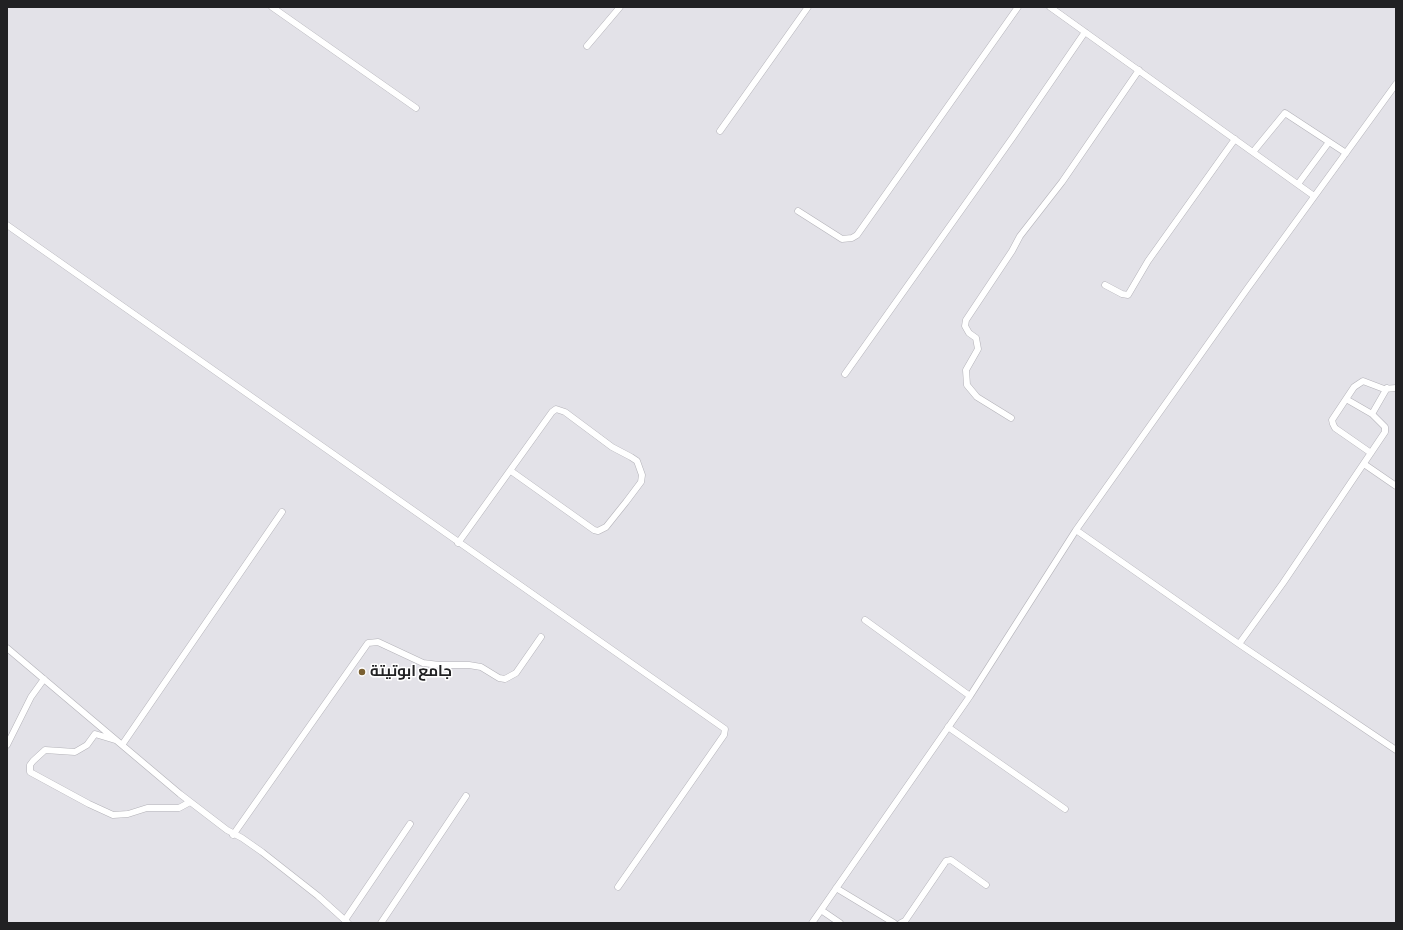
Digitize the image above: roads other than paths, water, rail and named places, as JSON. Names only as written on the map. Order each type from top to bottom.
[{"type":"street","points":[[272,7],[416,108]]},
{"type":"street","points":[[587,46],[620,7]]},
{"type":"street","points":[[720,131],[808,7]]},
{"type":"street","points":[[798,211],[842,239],[852,238],[857,235],[1018,7]]},
{"type":"street","points":[[1050,7],[1314,196]]},
{"type":"street","points":[[845,374],[1085,32]]},
{"type":"street","points":[[1011,418],[977,397],[967,385],[966,370],[978,349],[976,338],[969,333],[965,326],[966,320],[1012,251],[1020,236],[1062,182],[1138,70]]},
{"type":"street","points":[[812,923],[970,696],[1076,530],[1314,196],[1396,84]]},
{"type":"street","points":[[1253,152],[1285,113],[1346,153]]},
{"type":"street","points":[[1105,284],[1122,294],[1128,295],[1148,261],[1235,139]]},
{"type":"street","points":[[1298,184],[1329,142]]},
{"type":"street","points":[[7,226],[725,729],[724,735],[618,887]]},
{"type":"street","points":[[1371,453],[1335,428],[1332,420],[1354,387],[1362,381],[1380,388],[1396,388]]},
{"type":"street","points":[[1372,414],[1387,388]]},
{"type":"street","points":[[1239,644],[1283,583],[1386,432],[1385,427],[1372,414],[1346,399]]},
{"type":"street","points":[[458,543],[552,412],[556,409],[565,412],[612,447],[631,456],[637,461],[642,475],[641,482],[626,502],[606,527],[598,531],[590,528],[511,471]]},
{"type":"street","points":[[1364,464],[1396,486]]},
{"type":"street","points":[[122,745],[282,512]]},
{"type":"street","points":[[1076,530],[1239,644],[1396,750]]},
{"type":"street","points":[[865,620],[970,696]]},
{"type":"street","points":[[234,834],[368,643],[378,642],[424,663],[439,666],[469,665],[481,667],[499,678],[506,679],[516,672],[541,636]]},
{"type":"street","points":[[7,648],[190,802],[262,852],[347,921],[410,824]]},
{"type":"street","points":[[7,745],[31,697],[44,679]]},
{"type":"street","points":[[948,727],[1065,808]]},
{"type":"street","points":[[116,740],[95,734],[87,745],[74,752],[44,750],[33,761],[30,766],[30,772],[89,804],[113,815],[128,814],[147,808],[179,808],[190,802]]},
{"type":"street","points":[[381,923],[466,796]]},
{"type":"street","points":[[905,922],[946,861],[952,860],[986,885]]},
{"type":"street","points":[[836,888],[894,923]]},
{"type":"street","points":[[821,910],[840,923]]},
{"type":"place","name":"جامع ابوتيتة","points":[[362,672]]}]
